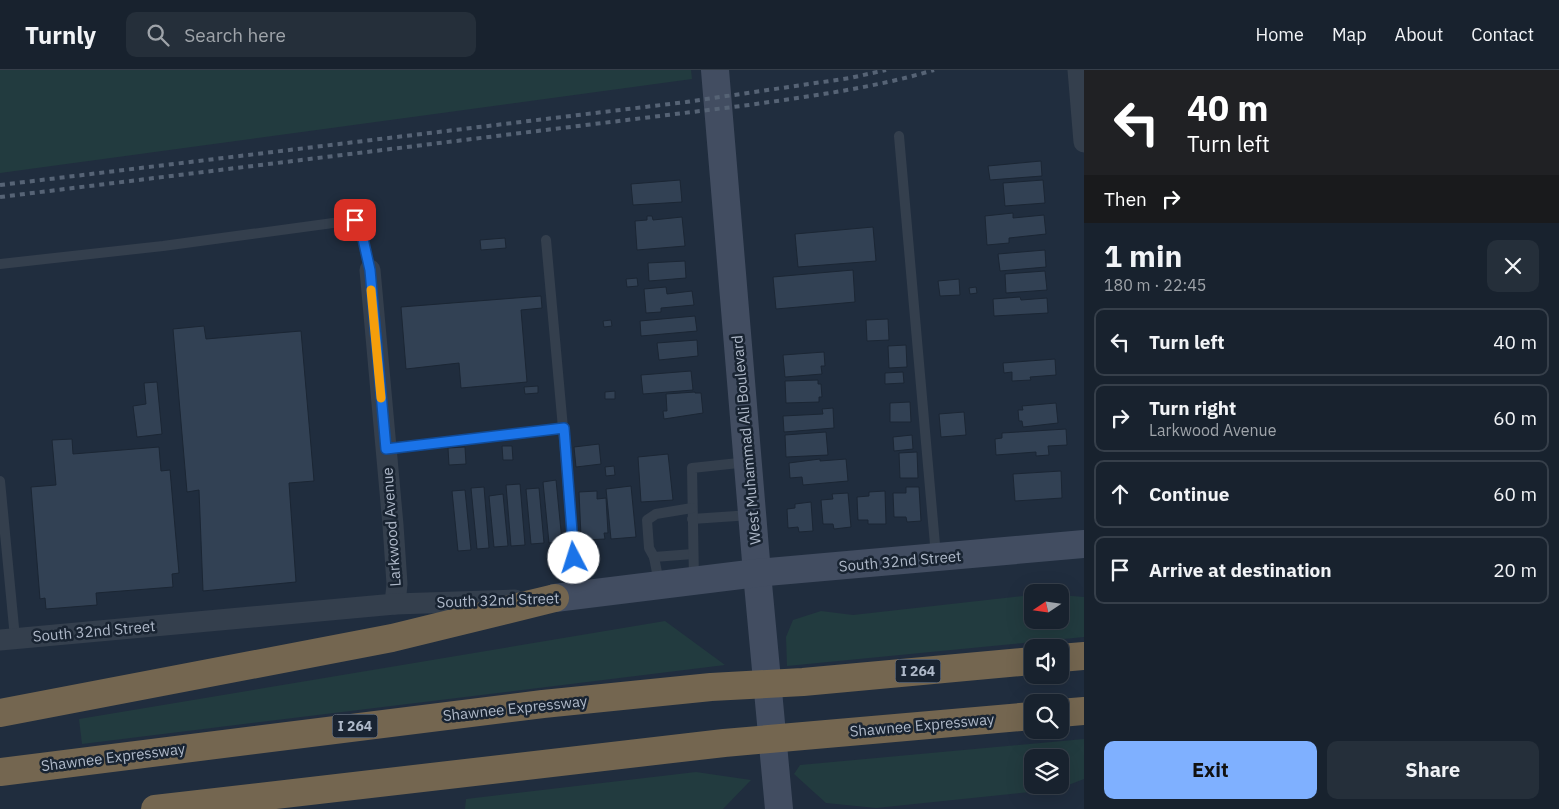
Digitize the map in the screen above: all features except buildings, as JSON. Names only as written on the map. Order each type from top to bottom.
[{"type":"highway","points":[[0,713],[392,638],[566,597]]},
{"type":"highway","points":[[1069,657],[1084,656]]},
{"type":"highway","name":"Shawnee Expressway","points":[[0,772],[407,720],[711,688],[803,682],[1024,662]]},
{"type":"highway","points":[[1069,712],[1084,711]]},
{"type":"highway","name":"Shawnee Expressway","points":[[155,809],[724,743],[1024,717]]},
{"type":"main road","name":"West Muhammad Ali Boulevard","points":[[716,70],[752,515],[779,809]]},
{"type":"main road","name":"South 32nd Street","points":[[566,597],[757,573],[1084,544]]},
{"type":"main road","points":[[774,762],[788,793],[800,809]]},
{"type":"street","points":[[1078,70],[1083,110],[1084,142]]},
{"type":"street","name":"Larkwood Avenue","points":[[370,270],[394,525],[397,584],[395,604]]},
{"type":"street","name":"South 32nd Street","points":[[7,639],[395,604],[566,597]]},
{"type":"lane","points":[[899,136],[936,557]]},
{"type":"lane","points":[[0,264],[163,246],[355,220],[363,239],[370,270]]},
{"type":"lane","points":[[546,240],[564,428],[566,597]]},
{"type":"lane","points":[[386,449],[564,428]]},
{"type":"lane","points":[[694,581],[692,468],[748,462]]},
{"type":"lane","points":[[0,481],[7,639]]},
{"type":"lane","points":[[659,586],[654,557],[649,548],[648,520],[656,514],[692,508]]},
{"type":"lane","points":[[692,519],[752,515]]},
{"type":"lane","points":[[654,557],[693,554]]},
{"type":"green space","points":[[0,70],[691,70],[692,79],[0,173]]},
{"type":"green space","points":[[1024,596],[1024,629],[1069,629],[1069,596],[1084,597],[1084,637],[1024,639],[1024,643],[787,666],[786,637],[793,620],[821,611],[853,615]]},
{"type":"green space","points":[[665,621],[725,665],[82,744],[79,719]]},
{"type":"green space","points":[[1084,739],[1084,779],[1069,785],[1069,749],[1024,749],[1024,793],[876,808],[826,803],[794,774],[800,765]]},
{"type":"green space","points":[[696,772],[751,780],[723,809],[465,809],[466,799]]},
{"type":"railway","points":[[0,185],[686,102],[850,78],[886,70]]},
{"type":"railway","points":[[0,197],[749,105],[865,87],[934,70]]},
{"type":"slow traffic","points":[[371,290],[381,398]]},
{"type":"route","points":[[355,220],[363,239],[370,270],[386,449],[564,428],[574,558]]}]
